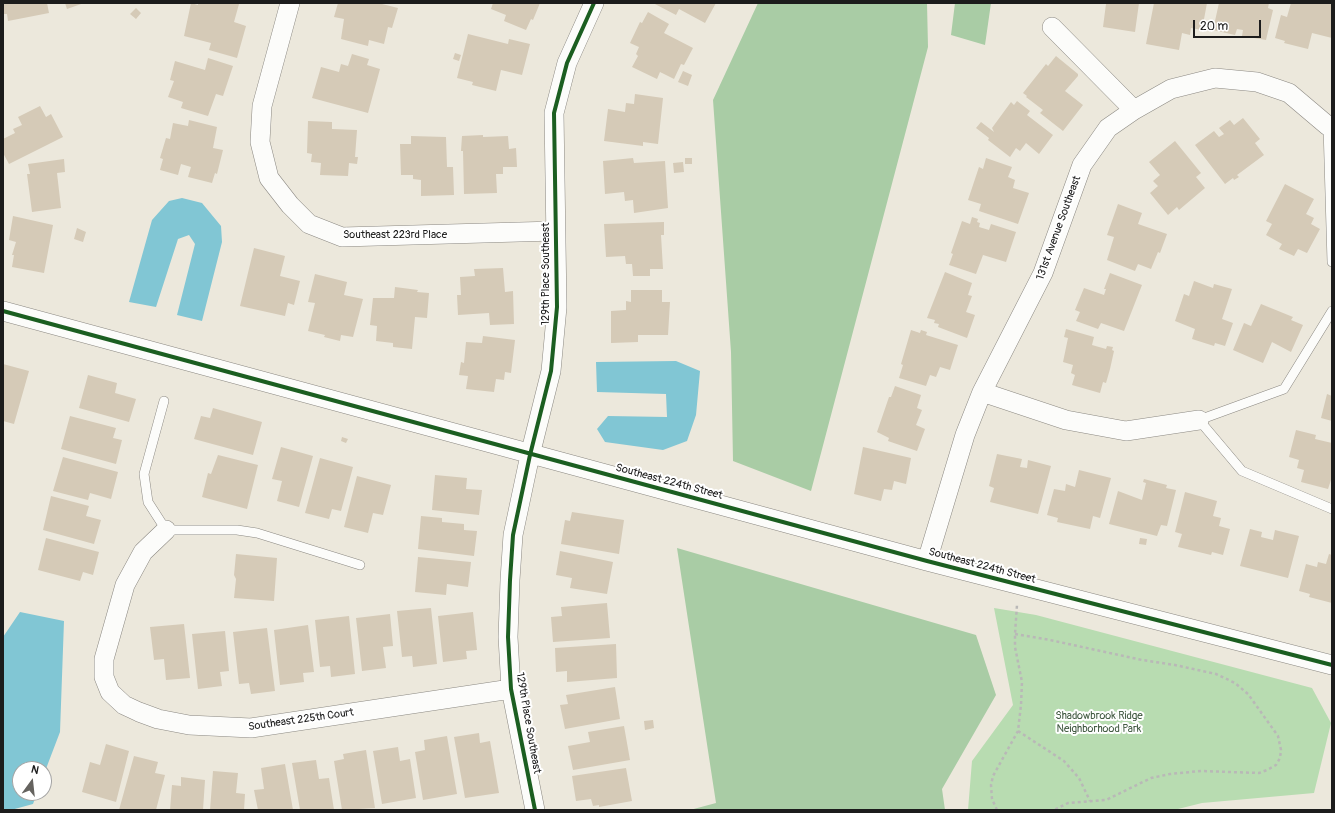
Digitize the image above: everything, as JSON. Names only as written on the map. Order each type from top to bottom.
[{"type":"street","name":"Southeast 223rd Place","points":[[290,3],[262,106],[260,142],[269,178],[290,205],[309,224],[342,238],[556,231]]},
{"type":"street","name":"129th Place Southeast","points":[[535,810],[511,689],[508,637],[513,535],[530,455],[551,371],[557,308],[554,113],[567,63],[594,3]]},
{"type":"street","points":[[1052,27],[1134,110]]},
{"type":"street","name":"131st Avenue Southeast","points":[[927,561],[965,435],[982,392],[1043,273],[1082,165],[1108,128],[1134,110],[1172,88],[1215,78],[1257,82],[1289,93],[1328,126]]},
{"type":"street","name":"Southeast 224th Street","points":[[3,311],[530,455],[927,561],[1332,665]]},
{"type":"street","points":[[982,392],[1066,420],[1126,431],[1199,420]]},
{"type":"street","name":"Southeast 225th Court","points":[[166,530],[143,552],[124,585],[104,659],[104,677],[110,692],[124,705],[134,710],[158,719],[189,726],[251,728],[511,689]]},
{"type":"lane","points":[[1328,126],[1332,262]]},
{"type":"lane","points":[[1332,311],[1284,389],[1199,420],[1242,471],[1332,509]]},
{"type":"lane","points":[[164,401],[144,474],[148,502],[166,530],[237,530],[257,533],[360,565]]},
{"type":"path","points":[[997,810],[992,799],[991,785],[993,776],[1018,731],[1022,682],[1014,634],[1017,607],[1023,586]]},
{"type":"path","points":[[1014,634],[1216,674],[1235,683],[1248,694],[1278,736],[1281,750],[1280,758],[1276,765],[1259,773],[1201,771],[1170,774],[1152,778],[1106,800],[1068,803],[1054,810]]},
{"type":"path","points":[[1018,731],[1064,761],[1079,778],[1090,801]]},
{"type":"green space","points":[[758,3],[927,3],[928,47],[811,491],[733,461],[731,352],[713,100]]},
{"type":"green space","points":[[955,3],[991,3],[985,45],[951,35]]},
{"type":"green space","points":[[677,548],[976,635],[996,695],[942,789],[945,810],[690,810],[716,803]]},
{"type":"green space","name":"Shadowbrook Ridge Neighborhood Park","points":[[994,608],[1036,615],[1312,688],[1331,723],[1314,793],[1202,803],[1174,810],[968,810],[972,761],[1013,705]]},
{"type":"water","points":[[182,198],[202,203],[221,226],[222,242],[202,321],[177,315],[195,244],[189,235],[178,239],[156,307],[129,302],[152,220],[169,201]]},
{"type":"water","points":[[676,361],[700,371],[696,415],[687,441],[663,450],[605,442],[597,429],[608,416],[667,417],[666,394],[597,392],[596,362]]},
{"type":"water","points":[[20,612],[64,621],[60,732],[49,761],[12,761],[12,801],[34,801],[33,804],[11,810],[3,810],[3,637]]},
{"type":"building","points":[[3,3],[47,3],[49,13],[8,21],[7,14],[3,14]]},
{"type":"building","points":[[65,3],[84,3],[67,9]]},
{"type":"building","points":[[191,3],[198,5],[198,3],[239,4],[234,22],[246,26],[237,58],[209,50],[211,43],[184,36]]},
{"type":"building","points":[[338,3],[378,3],[398,8],[392,28],[388,27],[384,44],[369,40],[368,46],[341,39],[344,19],[334,17]]},
{"type":"building","points":[[493,3],[540,3],[533,20],[531,19],[526,30],[504,21],[506,15],[491,9]]},
{"type":"building","points":[[653,3],[716,3],[705,23],[679,9],[676,15]]},
{"type":"building","points":[[1102,3],[1139,3],[1135,32],[1103,27],[1106,4]]},
{"type":"building","points":[[1154,3],[1207,3],[1202,30],[1191,28],[1190,35],[1182,33],[1179,50],[1146,44]]},
{"type":"building","points":[[1219,3],[1269,3],[1268,8],[1273,10],[1266,40],[1242,36],[1243,30],[1237,29],[1235,35],[1213,30]]},
{"type":"building","points":[[1291,3],[1332,3],[1332,38],[1312,33],[1308,49],[1284,43],[1285,41],[1275,38],[1281,15],[1287,17]]},
{"type":"building","points":[[136,8],[141,13],[136,19],[130,14]]},
{"type":"building","points":[[648,12],[669,24],[664,33],[693,48],[684,65],[681,64],[674,79],[660,72],[657,79],[632,67],[638,56],[636,54],[639,47],[630,43],[640,22],[642,23]]},
{"type":"building","points":[[468,34],[508,44],[509,39],[530,44],[522,75],[501,70],[496,91],[472,85],[473,82],[457,78]]},
{"type":"building","points":[[455,53],[461,55],[459,61],[453,59]]},
{"type":"building","points":[[352,54],[369,59],[367,65],[380,69],[368,113],[312,98],[321,67],[339,72],[341,64],[348,66]]},
{"type":"building","points":[[1056,56],[1078,74],[1078,76],[1065,91],[1083,105],[1063,131],[1040,113],[1043,110],[1023,93],[1046,64],[1048,66]]},
{"type":"building","points":[[208,58],[233,66],[223,96],[216,94],[208,116],[181,108],[183,102],[168,97],[174,81],[170,80],[175,61],[205,70]]},
{"type":"building","points":[[683,71],[692,75],[688,86],[678,82]]},
{"type":"building","points":[[635,94],[663,98],[658,144],[643,142],[643,146],[604,141],[608,109],[625,112],[626,103],[634,104]]},
{"type":"building","points":[[1017,101],[1030,111],[1027,115],[1053,135],[1039,154],[1026,143],[1020,151],[1016,148],[1010,157],[988,140],[989,138],[976,128],[981,122],[994,132],[992,128],[1011,102],[1014,105]]},
{"type":"building","points":[[40,106],[46,117],[51,114],[63,137],[9,164],[3,153],[3,139],[15,133],[13,129],[22,125],[18,117]]},
{"type":"building","points":[[1243,118],[1260,139],[1255,143],[1264,155],[1237,175],[1239,177],[1234,180],[1233,178],[1225,184],[1195,145],[1214,131],[1219,137],[1224,134],[1219,128],[1230,120],[1234,125]]},
{"type":"building","points":[[189,120],[217,127],[213,148],[223,150],[217,174],[215,173],[212,183],[188,177],[191,167],[181,164],[178,175],[160,170],[163,159],[160,158],[166,138],[170,139],[173,123],[188,126]]},
{"type":"building","points":[[308,121],[332,122],[332,129],[357,130],[355,157],[358,157],[357,164],[349,163],[348,176],[320,175],[321,163],[311,162],[312,154],[307,153]]},
{"type":"building","points":[[483,135],[483,137],[508,136],[509,149],[516,148],[517,167],[503,167],[503,174],[496,174],[497,193],[464,194],[463,151],[461,151],[462,136]]},
{"type":"building","points":[[411,136],[446,137],[447,167],[453,167],[454,195],[421,196],[421,180],[413,179],[413,175],[401,175],[400,144],[411,144]]},
{"type":"building","points":[[1175,141],[1201,173],[1196,177],[1205,188],[1179,210],[1177,207],[1168,215],[1150,193],[1158,186],[1153,181],[1160,175],[1149,162]]},
{"type":"building","points":[[633,158],[634,163],[665,161],[668,208],[634,213],[633,200],[625,201],[624,192],[605,194],[603,161]]},
{"type":"building","points":[[685,158],[692,158],[692,164],[685,164]]},
{"type":"building","points":[[986,158],[1012,167],[1008,177],[1015,180],[1013,188],[1029,193],[1018,224],[979,211],[981,204],[968,200],[979,167],[983,169]]},
{"type":"building","points":[[64,159],[65,172],[57,173],[61,208],[32,212],[27,174],[30,174],[28,164]]},
{"type":"building","points":[[683,162],[684,172],[674,173],[673,163]]},
{"type":"building","points":[[1285,184],[1314,199],[1306,214],[1314,218],[1311,224],[1320,229],[1307,253],[1298,249],[1294,256],[1279,249],[1282,244],[1266,235],[1272,224],[1266,221]]},
{"type":"building","points":[[1118,204],[1142,213],[1138,224],[1167,234],[1160,253],[1158,252],[1151,269],[1138,264],[1135,271],[1107,260],[1114,237],[1107,235]]},
{"type":"building","points":[[13,216],[53,225],[44,273],[12,267],[14,255],[12,255],[16,242],[9,240]]},
{"type":"building","points":[[972,217],[978,219],[977,222],[980,223],[979,227],[989,230],[991,224],[1016,232],[1006,262],[983,255],[976,274],[949,265],[953,254],[951,253],[962,221],[970,224]]},
{"type":"building","points":[[664,222],[664,235],[661,235],[663,269],[650,269],[650,276],[633,276],[632,264],[626,264],[625,256],[606,257],[604,224]]},
{"type":"building","points":[[77,228],[86,232],[83,242],[74,239]]},
{"type":"building","points":[[254,248],[285,256],[280,276],[300,281],[294,305],[288,303],[285,316],[240,306]]},
{"type":"building","points":[[503,268],[505,292],[513,291],[514,324],[490,325],[489,313],[458,315],[457,295],[461,295],[460,277],[475,276],[474,269]]},
{"type":"building","points":[[945,272],[972,283],[968,295],[972,296],[966,312],[975,315],[967,338],[938,327],[939,324],[934,323],[935,320],[927,318]]},
{"type":"building","points":[[1110,273],[1142,285],[1124,331],[1101,323],[1098,329],[1076,321],[1080,312],[1075,310],[1084,288],[1104,295],[1106,289],[1104,289]]},
{"type":"building","points":[[315,274],[347,282],[344,295],[363,299],[353,337],[341,335],[340,341],[324,337],[325,335],[308,331],[315,303],[308,302]]},
{"type":"building","points":[[1194,281],[1213,288],[1214,284],[1232,289],[1222,319],[1233,323],[1225,346],[1215,343],[1214,346],[1192,339],[1195,329],[1175,321],[1184,294],[1189,296]]},
{"type":"building","points":[[395,287],[429,293],[427,318],[415,317],[412,349],[393,347],[393,343],[376,341],[377,326],[370,325],[373,298],[394,298]]},
{"type":"building","points":[[631,290],[662,290],[662,302],[670,302],[668,335],[638,335],[638,342],[611,343],[611,311],[626,310],[626,301],[631,302]]},
{"type":"building","points":[[1261,304],[1293,317],[1291,320],[1303,325],[1291,352],[1272,342],[1263,363],[1233,350],[1244,323],[1251,326]]},
{"type":"building","points":[[1066,329],[1094,337],[1092,345],[1106,349],[1107,346],[1113,347],[1112,350],[1114,351],[1110,369],[1106,383],[1103,382],[1100,393],[1072,385],[1075,375],[1071,373],[1073,365],[1063,362],[1068,338],[1064,337]]},
{"type":"building","points":[[911,330],[920,333],[921,330],[927,332],[926,335],[958,345],[950,370],[940,367],[936,377],[930,375],[926,386],[899,378],[903,365],[901,364]]},
{"type":"building","points":[[483,336],[515,340],[511,373],[505,372],[504,380],[496,379],[494,392],[466,389],[468,376],[459,375],[461,362],[464,363],[466,342],[482,343]]},
{"type":"building","points":[[3,364],[29,371],[14,424],[3,421]]},
{"type":"building","points":[[88,375],[117,383],[115,393],[136,399],[129,422],[79,408]]},
{"type":"building","points":[[895,386],[921,395],[917,408],[922,410],[916,425],[925,429],[917,451],[888,441],[889,438],[877,432],[889,397],[891,397]]},
{"type":"building","points":[[1327,394],[1332,396],[1332,421],[1321,418]]},
{"type":"building","points":[[213,408],[262,422],[253,455],[194,439],[201,416],[210,418]]},
{"type":"building","points":[[70,416],[116,428],[113,438],[122,440],[116,464],[61,449]]},
{"type":"building","points":[[1296,430],[1316,435],[1315,439],[1332,443],[1332,477],[1328,489],[1301,482],[1304,470],[1297,468],[1299,460],[1289,457]]},
{"type":"building","points":[[342,437],[348,439],[346,443],[341,441]]},
{"type":"building","points":[[281,447],[313,456],[299,507],[277,501],[282,481],[272,479]]},
{"type":"building","points":[[863,447],[911,458],[906,484],[894,481],[892,490],[884,489],[881,501],[854,494]]},
{"type":"building","points":[[997,454],[1022,459],[1020,467],[1027,468],[1028,460],[1051,466],[1038,514],[990,502],[994,488],[989,486]]},
{"type":"building","points":[[218,455],[258,465],[247,509],[202,497],[208,473],[211,474]]},
{"type":"building","points":[[63,457],[118,472],[111,499],[90,493],[88,500],[53,491]]},
{"type":"building","points":[[320,458],[353,467],[341,511],[332,509],[329,519],[305,513]]},
{"type":"building","points":[[1079,470],[1111,478],[1100,518],[1093,516],[1090,529],[1057,522],[1058,518],[1047,515],[1054,489],[1065,491],[1066,484],[1075,487]]},
{"type":"building","points":[[435,475],[467,478],[466,489],[482,490],[479,515],[432,510]]},
{"type":"building","points":[[357,476],[391,485],[383,515],[373,513],[368,533],[344,527]]},
{"type":"building","points":[[1144,479],[1167,485],[1166,488],[1176,490],[1167,526],[1161,525],[1157,536],[1109,524],[1118,491],[1142,500],[1146,483],[1143,482]]},
{"type":"building","points":[[1185,492],[1217,501],[1213,516],[1221,518],[1219,526],[1230,529],[1223,555],[1212,552],[1211,555],[1178,547],[1182,534],[1175,532]]},
{"type":"building","points":[[51,496],[89,506],[86,516],[101,520],[94,544],[43,530]]},
{"type":"building","points":[[572,512],[624,520],[619,554],[561,544],[565,520],[570,521]]},
{"type":"building","points":[[421,516],[442,518],[442,522],[464,524],[464,530],[477,531],[474,556],[418,549]]},
{"type":"building","points":[[1250,529],[1262,532],[1261,537],[1273,540],[1275,530],[1299,536],[1288,578],[1240,566]]},
{"type":"building","points":[[46,538],[99,552],[93,575],[83,572],[80,581],[38,570]]},
{"type":"building","points":[[1140,538],[1147,539],[1146,545],[1139,544]]},
{"type":"building","points":[[560,551],[613,562],[607,594],[570,588],[572,578],[556,575]]},
{"type":"building","points":[[236,554],[277,558],[274,601],[234,598]]},
{"type":"building","points":[[1329,554],[1332,555],[1332,603],[1309,597],[1310,594],[1299,591],[1306,564],[1317,567],[1318,562],[1326,564]]},
{"type":"building","points":[[418,557],[471,562],[468,587],[447,584],[446,595],[415,592]]},
{"type":"building","points":[[607,603],[610,638],[553,642],[551,617],[562,616],[561,607]]},
{"type":"building","points":[[431,608],[437,664],[413,667],[412,656],[402,657],[397,611]]},
{"type":"building","points":[[473,612],[477,650],[466,651],[467,659],[443,662],[438,616]]},
{"type":"building","points":[[390,614],[393,646],[383,647],[386,668],[362,671],[356,618]]},
{"type":"building","points":[[349,616],[355,674],[331,677],[330,666],[320,667],[315,620]]},
{"type":"building","points":[[184,624],[190,678],[166,680],[164,659],[154,660],[150,627]]},
{"type":"building","points":[[308,625],[314,672],[303,673],[304,682],[280,685],[274,630]]},
{"type":"building","points":[[267,628],[275,691],[251,694],[249,683],[239,684],[233,632]]},
{"type":"building","points":[[225,631],[229,671],[220,672],[222,686],[198,689],[192,634]]},
{"type":"building","points":[[616,644],[617,678],[567,682],[567,671],[556,672],[555,648]]},
{"type":"building","points":[[615,687],[620,719],[565,729],[560,705],[568,704],[566,695]]},
{"type":"building","points":[[653,720],[654,728],[645,730],[644,721]]},
{"type":"building","points":[[624,726],[630,760],[573,770],[568,746],[590,742],[588,732]]},
{"type":"building","points":[[479,733],[480,743],[490,741],[499,793],[465,798],[454,737]]},
{"type":"building","points":[[447,736],[457,794],[423,800],[415,752],[425,750],[424,740]]},
{"type":"building","points":[[106,744],[129,751],[116,802],[82,792],[90,762],[100,765]]},
{"type":"building","points":[[398,747],[400,761],[410,759],[416,798],[382,804],[373,751]]},
{"type":"building","points":[[366,750],[375,808],[342,810],[334,761],[344,759],[343,754]]},
{"type":"building","points":[[134,756],[158,762],[155,773],[165,775],[156,810],[119,810]]},
{"type":"building","points":[[316,760],[319,779],[329,778],[334,810],[300,810],[292,763]]},
{"type":"building","points":[[285,764],[293,810],[258,810],[254,790],[264,789],[261,768]]},
{"type":"building","points":[[626,768],[632,801],[599,807],[599,805],[593,806],[591,799],[576,801],[572,776]]},
{"type":"building","points":[[213,771],[238,773],[236,793],[245,794],[244,810],[210,810]]},
{"type":"building","points":[[181,777],[205,780],[203,810],[170,810],[172,785],[181,786]]},
{"type":"cycle path","points":[[535,810],[511,689],[508,637],[513,535],[530,455],[551,371],[557,307],[554,113],[567,63],[594,3]]},
{"type":"cycle path","points":[[3,311],[927,561],[1332,665]]}]
